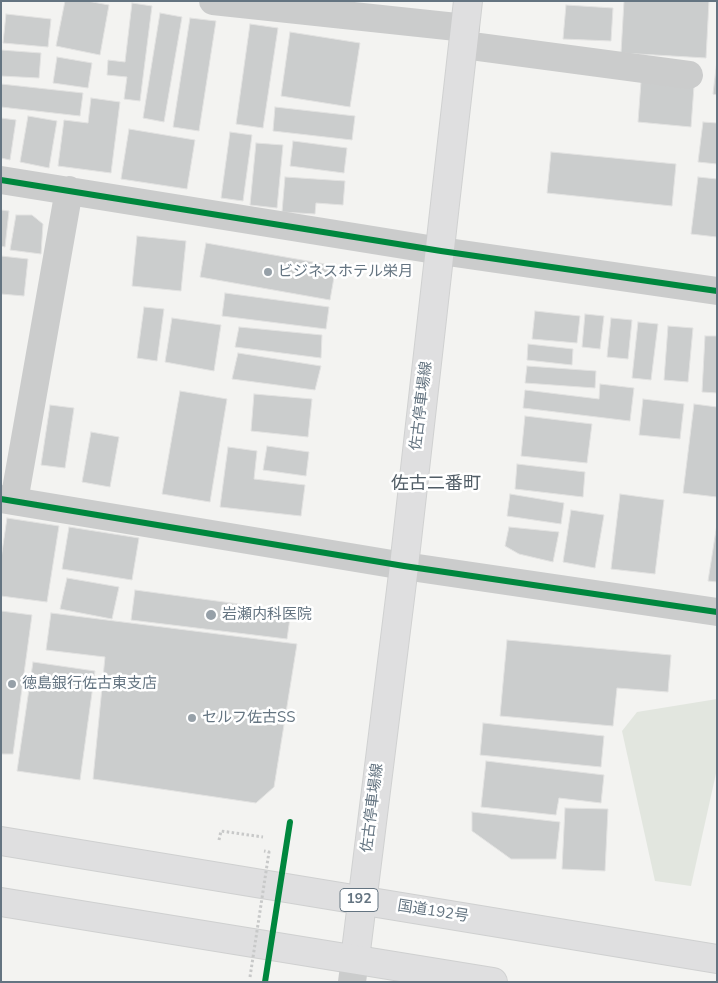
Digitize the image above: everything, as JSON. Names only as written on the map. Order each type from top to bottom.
[{"type":"main road","name":"佐古停車場線","points":[[354,970],[404,566],[468,1]]},
{"type":"main road","name":"国道192号","points":[[1,841],[717,959]]},
{"type":"main road","points":[[1,902],[354,970],[493,982]]},
{"type":"street","points":[[213,1],[465,36],[689,75]]},
{"type":"street","points":[[1,180],[441,251],[717,291]]},
{"type":"street","points":[[69,190],[8,500],[404,566],[717,612]]},
{"type":"path","points":[[222,845],[219,844],[221,831],[263,837]]},
{"type":"path","points":[[250,977],[269,852],[264,851]]},
{"type":"shaded area","points":[[717,699],[717,769],[691,886],[655,881],[622,731],[637,712]]},
{"type":"building","points":[[65,1],[87,1],[109,5],[100,55],[56,46]]},
{"type":"building","points":[[624,1],[709,1],[706,58],[621,53]]},
{"type":"building","points":[[132,3],[152,6],[140,101],[124,99],[127,77],[107,75],[108,60],[125,62]]},
{"type":"building","points":[[566,5],[613,8],[611,41],[563,39]]},
{"type":"building","points":[[160,13],[182,17],[164,122],[143,118]]},
{"type":"building","points":[[6,14],[51,19],[48,47],[3,43]]},
{"type":"building","points":[[190,18],[216,21],[199,131],[173,127]]},
{"type":"building","points":[[250,24],[278,28],[263,128],[236,124]]},
{"type":"building","points":[[290,32],[360,43],[350,107],[281,96]]},
{"type":"building","points":[[1,50],[41,53],[39,78],[1,76]]},
{"type":"building","points":[[57,57],[92,63],[88,88],[53,83]]},
{"type":"building","points":[[717,60],[717,95],[713,94]]},
{"type":"building","points":[[641,82],[694,86],[691,127],[638,122]]},
{"type":"building","points":[[1,84],[83,93],[80,116],[1,107]]},
{"type":"building","points":[[91,98],[120,102],[111,173],[58,166],[64,120],[88,123]]},
{"type":"building","points":[[275,107],[355,116],[352,140],[273,131]]},
{"type":"building","points":[[28,116],[57,121],[49,168],[20,162]]},
{"type":"building","points":[[1,118],[16,120],[10,160],[1,158]]},
{"type":"building","points":[[703,122],[717,123],[717,164],[698,162]]},
{"type":"building","points":[[129,129],[195,140],[187,189],[121,179]]},
{"type":"building","points":[[230,132],[252,135],[243,201],[221,198]]},
{"type":"building","points":[[293,141],[347,148],[344,173],[290,166]]},
{"type":"building","points":[[256,143],[283,145],[277,208],[250,205]]},
{"type":"building","points":[[551,152],[676,164],[672,206],[547,193]]},
{"type":"building","points":[[285,177],[345,181],[343,205],[316,203],[315,214],[282,212]]},
{"type":"building","points":[[698,177],[717,179],[717,237],[691,234]]},
{"type":"building","points":[[1,210],[9,211],[5,247],[1,246]]},
{"type":"building","points":[[16,215],[32,215],[43,224],[41,254],[10,250]]},
{"type":"building","points":[[137,236],[186,241],[181,291],[132,286]]},
{"type":"building","name":"ビジネスホテル栄月","points":[[206,243],[336,266],[330,300],[200,277]]},
{"type":"building","points":[[1,256],[28,259],[24,296],[1,294]]},
{"type":"building","points":[[225,293],[329,307],[326,329],[222,316]]},
{"type":"building","points":[[144,307],[164,309],[157,361],[137,358]]},
{"type":"building","points":[[535,311],[580,316],[577,343],[532,339]]},
{"type":"building","points":[[585,314],[604,316],[600,349],[582,347]]},
{"type":"building","points":[[172,318],[221,325],[214,371],[165,362]]},
{"type":"building","points":[[611,318],[632,320],[628,359],[607,357]]},
{"type":"building","points":[[638,322],[658,324],[651,380],[632,378]]},
{"type":"building","points":[[668,326],[693,328],[688,382],[664,380]]},
{"type":"building","points":[[239,327],[322,335],[321,358],[235,347]]},
{"type":"building","points":[[705,336],[717,336],[717,393],[702,392]]},
{"type":"building","points":[[528,344],[573,349],[572,365],[527,360]]},
{"type":"building","points":[[238,353],[321,366],[315,390],[232,379]]},
{"type":"building","points":[[527,366],[596,371],[595,388],[525,383]]},
{"type":"building","points":[[600,384],[634,388],[630,421],[523,408],[525,390],[599,399]]},
{"type":"building","points":[[180,391],[227,399],[210,502],[162,494]]},
{"type":"building","points":[[254,394],[312,399],[308,437],[251,431]]},
{"type":"building","points":[[643,399],[684,404],[680,439],[639,435]]},
{"type":"building","points":[[694,404],[717,407],[717,497],[683,493]]},
{"type":"building","points":[[50,405],[74,408],[65,468],[41,465]]},
{"type":"building","points":[[525,416],[592,424],[587,463],[521,456]]},
{"type":"building","points":[[91,432],[119,437],[110,487],[82,482]]},
{"type":"building","points":[[267,446],[309,452],[306,476],[263,470]]},
{"type":"building","points":[[228,447],[257,451],[254,479],[305,485],[301,516],[220,507]]},
{"type":"building","points":[[517,464],[585,472],[583,497],[515,489]]},
{"type":"building","points":[[510,494],[564,503],[561,524],[507,516]]},
{"type":"building","points":[[620,494],[664,500],[655,574],[611,569]]},
{"type":"building","points":[[571,510],[604,515],[595,568],[563,562]]},
{"type":"building","points":[[7,518],[59,526],[47,602],[1,596],[1,559]]},
{"type":"building","points":[[717,524],[717,582],[708,581]]},
{"type":"building","points":[[69,527],[139,538],[132,580],[62,569]]},
{"type":"building","points":[[509,527],[559,532],[553,562],[519,554],[505,546]]},
{"type":"building","points":[[67,578],[119,587],[112,619],[60,609]]},
{"type":"building","name":"岩瀬内科医院","points":[[135,590],[291,611],[287,639],[131,620]]},
{"type":"building","name":"徳島銀行佐古東支店","points":[[1,611],[32,615],[13,754],[1,754]]},
{"type":"building","name":"セルフ佐古SS","points":[[51,613],[297,644],[274,787],[256,803],[93,779],[105,657],[46,650]]},
{"type":"building","points":[[507,640],[671,655],[668,692],[617,688],[613,726],[500,716]]},
{"type":"building","points":[[33,662],[95,671],[80,780],[17,771]]},
{"type":"building","points":[[483,723],[604,736],[601,767],[480,755]]},
{"type":"building","points":[[486,761],[604,775],[601,803],[559,798],[556,815],[481,807]]},
{"type":"building","points":[[565,808],[608,809],[605,871],[562,869]]},
{"type":"building","points":[[472,812],[560,822],[556,859],[511,859],[472,831]]},
{"type":"cycle path","points":[[1,180],[441,251],[717,291]]},
{"type":"cycle path","points":[[1,499],[404,566],[717,612]]},
{"type":"cycle path","points":[[265,982],[290,822]]},
{"type":"place","name":"ビジネスホテル栄月","points":[[268,272]]},
{"type":"place","name":"岩瀬内科医院","points":[[211,615]]},
{"type":"place","name":"徳島銀行佐古東支店","points":[[12,684]]},
{"type":"place","name":"セルフ佐古SS","points":[[192,718]]},
{"type":"district","name":"佐古二番町","points":[[436,485]]}]
